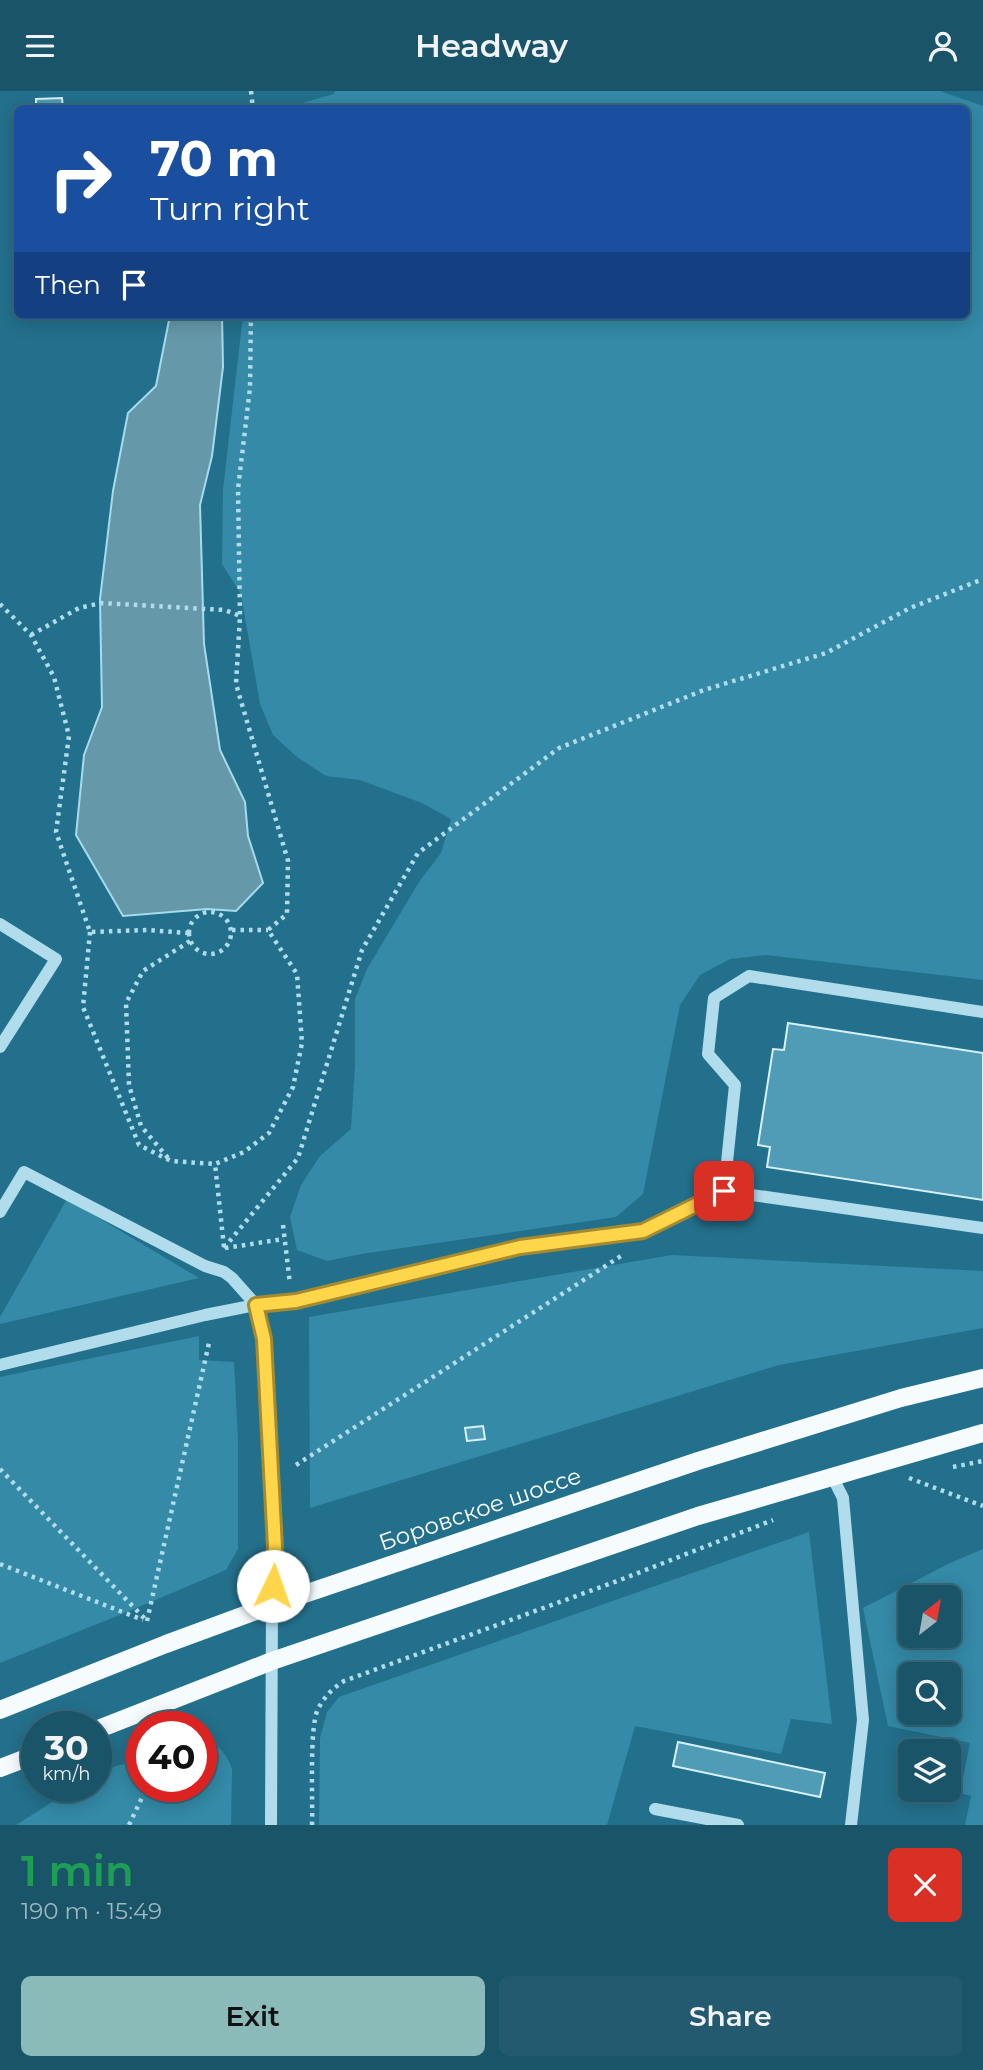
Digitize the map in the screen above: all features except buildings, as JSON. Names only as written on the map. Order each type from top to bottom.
[{"type":"main road","name":"Боровское шоссе","points":[[0,1710],[272,1605],[698,1461],[901,1398],[983,1378]]},
{"type":"main road","points":[[112,1724],[272,1661],[698,1516],[983,1433]]},
{"type":"main road","points":[[0,1768],[21,1759]]},
{"type":"street","points":[[0,924],[56,959],[0,1047]]},
{"type":"street","points":[[724,1191],[736,1085],[708,1054],[714,998],[749,976],[983,1012]]},
{"type":"street","points":[[0,1212],[24,1173],[193,1260],[224,1272],[256,1305],[264,1339],[275,1547],[272,1605],[271,1825]]},
{"type":"street","points":[[0,1365],[205,1315],[256,1305],[296,1301],[520,1247],[643,1231],[724,1191],[983,1228]]},
{"type":"street","points":[[832,1476],[842,1498],[863,1720],[851,1825]]},
{"type":"street","points":[[654,1809],[738,1825]]},
{"type":"path","points":[[232,930],[268,930],[287,914],[288,861],[236,684],[240,616],[238,489],[250,388],[251,319]]},
{"type":"path","points":[[224,1248],[298,1159],[362,950],[418,853],[559,748],[704,690],[826,653],[910,608],[983,579]]},
{"type":"path","points":[[31,635],[79,608],[101,603],[225,610],[240,616]]},
{"type":"path","points":[[0,604],[31,635],[54,677],[69,736],[56,832],[90,932],[83,1007],[139,1145],[171,1161],[215,1164],[244,1152],[269,1133],[293,1087],[302,1043],[297,974],[268,930]]},
{"type":"path","points":[[210,911],[221,914],[229,921],[232,930],[231,941],[223,951],[209,955],[195,949],[188,933],[190,924],[198,915],[210,911]]},
{"type":"path","points":[[90,932],[147,930],[188,933]]},
{"type":"path","points":[[171,1161],[141,1126],[129,1085],[126,1003],[143,971],[190,941]]},
{"type":"path","points":[[215,1164],[224,1272]]},
{"type":"path","points":[[283,1225],[290,1285]]},
{"type":"path","points":[[224,1248],[284,1239]]},
{"type":"path","points":[[296,1465],[621,1256]]},
{"type":"path","points":[[147,1621],[209,1343]]},
{"type":"path","points":[[945,1469],[983,1461]]},
{"type":"path","points":[[0,1469],[147,1621]]},
{"type":"path","points":[[919,1474],[907,1477],[983,1506]]},
{"type":"path","points":[[312,1825],[313,1733],[316,1711],[330,1691],[344,1681],[620,1580],[779,1517]]},
{"type":"path","points":[[0,1564],[147,1621]]},
{"type":"path","points":[[129,1825],[140,1802]]},
{"type":"shaded area","points":[[335,91],[940,91],[983,106],[983,980],[766,955],[730,959],[700,975],[680,1005],[643,1194],[616,1217],[327,1261],[297,1250],[290,1217],[301,1185],[320,1156],[351,1129],[355,999],[367,969],[419,882],[441,853],[451,819],[422,803],[360,780],[326,776],[297,757],[273,735],[260,704],[241,594],[222,564],[223,490],[243,319],[970,319],[970,105],[300,105],[334,94]]},
{"type":"shaded area","points":[[169,319],[222,319],[223,367],[212,456],[200,505],[204,644],[220,750],[245,802],[248,836],[263,883],[236,911],[207,909],[123,916],[76,835],[84,755],[102,707],[100,599],[113,491],[128,413],[156,386]]},
{"type":"shaded area","points":[[67,1199],[199,1278],[0,1324],[0,1317]]},
{"type":"shaded area","points":[[672,1255],[983,1271],[983,1328],[779,1365],[310,1508],[309,1317]]},
{"type":"shaded area","points":[[199,1336],[199,1360],[234,1362],[238,1439],[238,1549],[226,1570],[0,1663],[0,1377]]},
{"type":"shaded area","points":[[809,1532],[832,1724],[791,1719],[781,1754],[635,1726],[607,1825],[319,1825],[320,1738],[327,1712],[339,1697]]},
{"type":"shaded area","points":[[983,1549],[983,1825],[965,1825],[971,1796],[961,1793],[961,1788],[970,1743],[888,1726],[863,1608],[898,1590],[898,1649],[961,1649],[961,1585],[907,1585]]},
{"type":"shaded area","points":[[217,1746],[232,1769],[231,1825],[16,1825],[52,1802],[112,1802],[112,1767],[126,1763],[126,1802],[217,1802]]},
{"type":"route","points":[[273,1586],[275,1547],[264,1339],[256,1305],[296,1301],[520,1247],[643,1231],[724,1191]]}]
